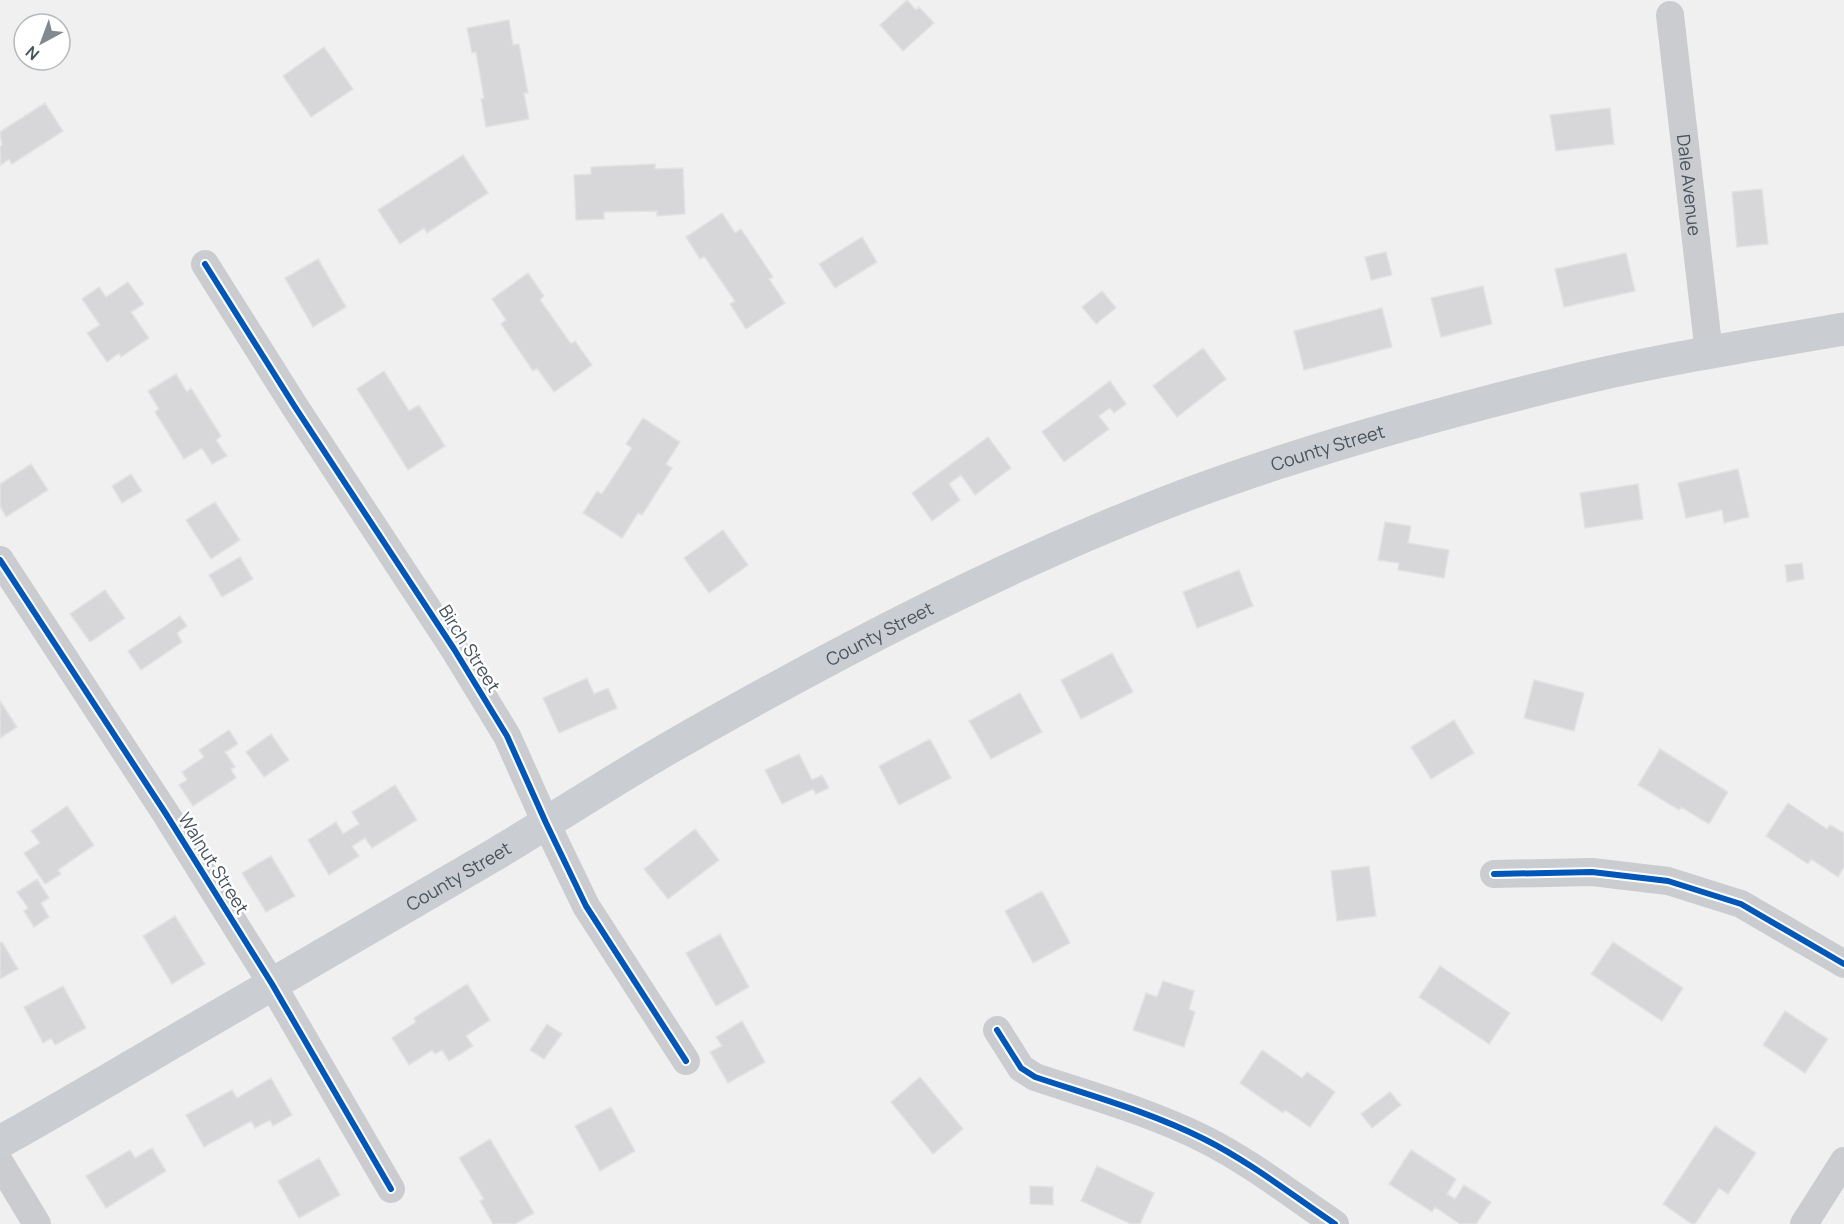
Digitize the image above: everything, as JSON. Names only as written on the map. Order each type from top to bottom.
[{"type":"main road","name":"County Street","points":[[0,1142],[151,1056],[664,751],[821,663],[1060,548],[1191,493],[1330,447],[1452,412],[1586,377],[1844,329]]},
{"type":"street","name":"Dale Avenue","points":[[1670,15],[1709,353]]},
{"type":"street","name":"Birch Street","points":[[205,264],[295,407],[460,659],[507,736],[586,906],[686,1061]]},
{"type":"street","name":"Walnut Street","points":[[0,560],[166,814],[272,984],[391,1189]]},
{"type":"street","points":[[1494,874],[1592,872],[1668,881],[1741,904],[1844,964]]},
{"type":"street","points":[[997,1030],[1021,1068],[1035,1077],[1163,1120],[1205,1140],[1244,1162],[1335,1224]]},
{"type":"street","points":[[1804,1224],[1844,1161]]},
{"type":"street","points":[[0,1162],[37,1224]]},
{"type":"building","points":[[907,0],[916,10],[919,7],[934,23],[903,51],[880,25]]},
{"type":"building","points":[[509,20],[513,45],[519,44],[528,93],[524,93],[529,119],[486,127],[481,99],[484,98],[476,52],[472,53],[467,28]]},
{"type":"building","points":[[324,47],[353,89],[311,117],[283,76]]},
{"type":"building","points":[[45,103],[63,131],[12,164],[9,159],[1,165],[0,132]]},
{"type":"building","points":[[1610,108],[1614,144],[1556,151],[1550,115]]},
{"type":"building","points":[[463,155],[488,193],[427,233],[424,228],[400,244],[378,210]]},
{"type":"building","points":[[655,164],[655,169],[683,168],[685,214],[657,216],[657,211],[604,212],[604,219],[576,220],[574,175],[591,174],[591,167]]},
{"type":"building","points":[[1762,189],[1768,244],[1737,247],[1732,192]]},
{"type":"building","points":[[722,213],[735,233],[741,229],[773,277],[769,279],[785,303],[746,329],[730,304],[735,301],[704,256],[700,259],[686,237]]},
{"type":"building","points":[[862,237],[877,262],[835,288],[819,264]]},
{"type":"building","points":[[1386,252],[1392,275],[1371,280],[1365,257]]},
{"type":"building","points":[[1626,253],[1635,291],[1564,307],[1555,269]]},
{"type":"building","points":[[318,259],[346,307],[313,327],[285,278]]},
{"type":"building","points":[[528,273],[544,296],[540,300],[571,344],[575,341],[592,365],[554,392],[537,368],[533,371],[501,324],[506,320],[492,299]]},
{"type":"building","points":[[128,282],[144,304],[131,312],[149,338],[121,357],[119,353],[107,362],[87,333],[100,325],[82,299],[99,287],[106,297]]},
{"type":"building","points":[[1483,286],[1492,324],[1441,337],[1431,298]]},
{"type":"building","points":[[1102,291],[1116,308],[1096,324],[1082,307]]},
{"type":"building","points":[[1382,308],[1392,347],[1304,370],[1294,331]]},
{"type":"building","points":[[1203,348],[1226,379],[1177,417],[1153,386]]},
{"type":"building","points":[[384,371],[409,411],[419,405],[445,446],[408,470],[357,389]]},
{"type":"building","points":[[176,374],[187,392],[191,388],[221,436],[216,440],[227,456],[212,464],[202,448],[184,459],[155,412],[159,409],[148,391]]},
{"type":"building","points":[[1110,381],[1126,404],[1114,413],[1110,408],[1099,416],[1109,429],[1064,462],[1042,432]]},
{"type":"building","points":[[643,418],[680,442],[666,464],[672,468],[642,515],[638,513],[622,538],[583,513],[597,491],[602,494],[632,448],[626,444]]},
{"type":"building","points":[[988,437],[1011,468],[975,495],[961,475],[949,484],[960,500],[932,521],[912,493]]},
{"type":"building","points":[[31,464],[48,490],[6,517],[0,506],[0,484]]},
{"type":"building","points":[[1738,469],[1749,517],[1724,523],[1722,510],[1686,518],[1678,483]]},
{"type":"building","points":[[131,474],[142,491],[122,503],[112,486]]},
{"type":"building","points":[[1638,484],[1643,519],[1585,528],[1580,493]]},
{"type":"building","points":[[215,502],[240,540],[211,559],[186,520]]},
{"type":"building","points":[[1385,522],[1411,526],[1408,543],[1449,550],[1444,578],[1398,570],[1399,563],[1378,560]]},
{"type":"building","points":[[723,530],[748,565],[709,593],[684,558]]},
{"type":"building","points":[[240,557],[253,579],[222,597],[209,575]]},
{"type":"building","points":[[1802,563],[1804,579],[1787,582],[1785,565]]},
{"type":"building","points":[[1239,570],[1253,606],[1197,628],[1183,592]]},
{"type":"building","points":[[105,590],[125,618],[90,642],[70,614]]},
{"type":"building","points":[[180,616],[187,626],[177,633],[182,642],[141,670],[128,651]]},
{"type":"building","points":[[1112,653],[1133,692],[1081,719],[1061,680]]},
{"type":"building","points":[[587,678],[594,694],[608,688],[617,708],[559,733],[543,698]]},
{"type":"building","points":[[1534,680],[1584,693],[1574,731],[1524,718]]},
{"type":"building","points":[[1020,693],[1042,732],[991,759],[969,721]]},
{"type":"building","points":[[0,701],[17,727],[0,738]]},
{"type":"building","points":[[1454,720],[1474,753],[1431,779],[1411,747]]},
{"type":"building","points":[[229,730],[238,744],[225,752],[235,767],[231,769],[236,778],[193,806],[179,785],[187,780],[182,772],[204,757],[199,750]]},
{"type":"building","points":[[271,734],[289,760],[264,777],[246,752]]},
{"type":"building","points":[[930,739],[951,778],[899,805],[879,766]]},
{"type":"building","points":[[1660,749],[1728,792],[1709,824],[1681,807],[1679,810],[1638,785]]},
{"type":"building","points":[[799,754],[812,780],[822,775],[829,788],[816,794],[813,789],[782,804],[765,770]]},
{"type":"building","points":[[395,785],[417,820],[372,848],[365,838],[352,846],[359,856],[329,875],[308,840],[336,822],[343,834],[359,824],[352,812]]},
{"type":"building","points":[[1788,803],[1827,829],[1830,825],[1844,833],[1844,867],[1838,877],[1811,859],[1808,864],[1766,836]]},
{"type":"building","points":[[67,806],[94,845],[58,870],[61,874],[45,884],[24,853],[40,843],[31,831]]},
{"type":"building","points":[[695,829],[719,860],[668,899],[644,869]]},
{"type":"building","points":[[271,856],[295,896],[266,912],[242,873]]},
{"type":"building","points":[[1369,866],[1376,916],[1337,921],[1331,871]]},
{"type":"building","points":[[37,879],[49,898],[41,903],[49,917],[34,927],[24,911],[28,908],[17,892]]},
{"type":"building","points":[[1042,891],[1070,943],[1033,963],[1005,911]]},
{"type":"building","points":[[175,916],[205,964],[172,984],[143,936]]},
{"type":"building","points":[[720,934],[749,987],[716,1006],[686,953]]},
{"type":"building","points":[[2,942],[18,969],[0,979],[0,943]]},
{"type":"building","points":[[1613,942],[1683,988],[1662,1021],[1591,974]]},
{"type":"building","points":[[1440,966],[1510,1013],[1489,1044],[1419,997]]},
{"type":"building","points":[[1163,981],[1194,991],[1189,1009],[1195,1012],[1184,1047],[1133,1030],[1146,993],[1157,997]]},
{"type":"building","points":[[467,984],[490,1020],[466,1036],[473,1046],[449,1061],[442,1050],[435,1054],[432,1050],[409,1065],[392,1038],[416,1022],[414,1018]]},
{"type":"building","points":[[63,986],[86,1028],[55,1045],[51,1038],[43,1043],[24,1007]]},
{"type":"building","points":[[1785,1011],[1828,1039],[1805,1073],[1763,1045]]},
{"type":"building","points":[[742,1021],[765,1062],[728,1083],[710,1052],[722,1046],[716,1037]]},
{"type":"building","points":[[547,1024],[562,1034],[544,1059],[530,1050]]},
{"type":"building","points":[[1262,1050],[1302,1078],[1307,1072],[1335,1092],[1310,1127],[1285,1110],[1283,1113],[1240,1083]]},
{"type":"building","points":[[920,1077],[963,1129],[933,1154],[891,1102]]},
{"type":"building","points":[[271,1078],[292,1115],[273,1126],[270,1120],[255,1128],[251,1121],[204,1147],[186,1115],[232,1090],[237,1098]]},
{"type":"building","points":[[1390,1092],[1401,1105],[1372,1128],[1361,1114]]},
{"type":"building","points":[[611,1107],[635,1151],[600,1171],[575,1126]]},
{"type":"building","points":[[1715,1126],[1756,1153],[1728,1194],[1719,1188],[1695,1224],[1692,1224],[1663,1204]]},
{"type":"building","points":[[490,1139],[534,1213],[515,1224],[493,1224],[480,1201],[484,1199],[459,1158]]},
{"type":"building","points":[[152,1148],[166,1171],[106,1208],[86,1176],[130,1150],[135,1158]]},
{"type":"building","points":[[1411,1150],[1456,1179],[1447,1194],[1455,1199],[1464,1185],[1491,1202],[1476,1224],[1460,1224],[1435,1207],[1432,1212],[1389,1184]]},
{"type":"building","points":[[319,1158],[340,1195],[299,1218],[278,1181]]},
{"type":"building","points":[[1097,1166],[1154,1193],[1140,1224],[1131,1224],[1081,1201]]},
{"type":"building","points":[[1030,1186],[1053,1187],[1053,1205],[1030,1204]]},
{"type":"cycle path","points":[[205,264],[295,407],[454,649],[507,736],[586,906],[686,1061]]},
{"type":"cycle path","points":[[0,560],[166,814],[272,984],[391,1189]]},
{"type":"cycle path","points":[[1494,874],[1592,872],[1668,881],[1741,904],[1844,964]]},
{"type":"cycle path","points":[[997,1030],[1021,1068],[1035,1077],[1184,1129],[1254,1168],[1335,1224]]}]
